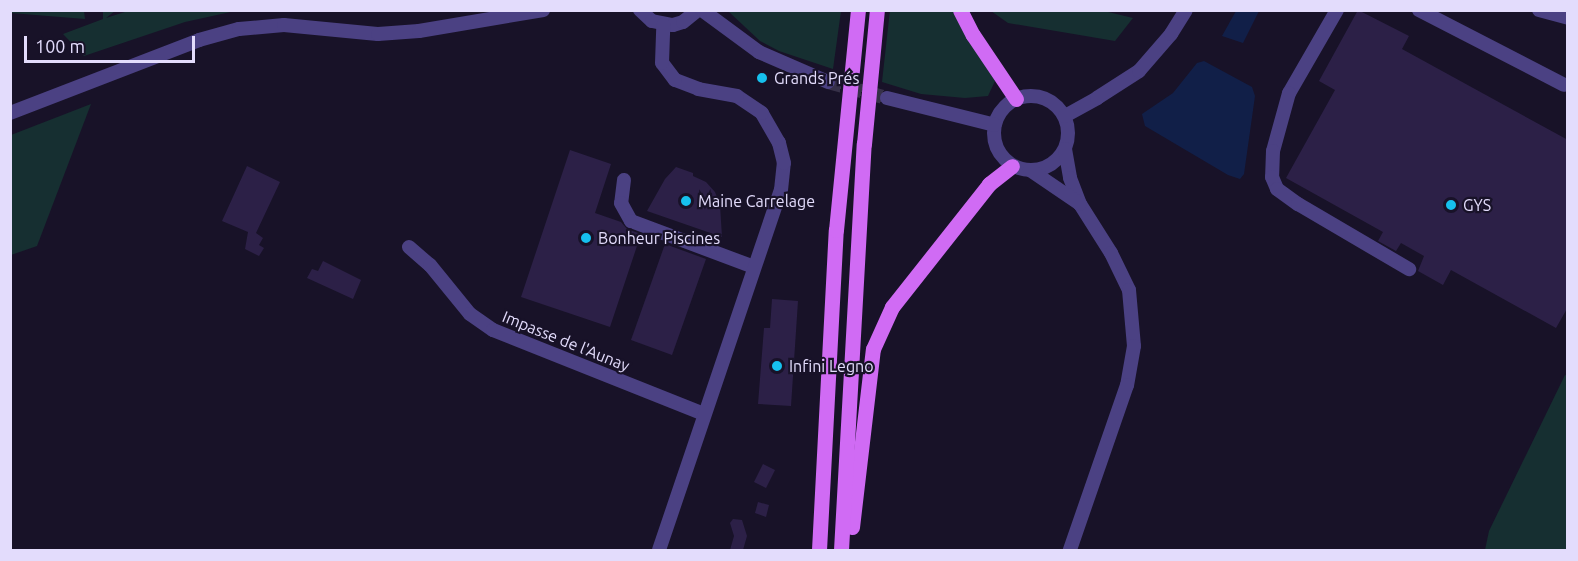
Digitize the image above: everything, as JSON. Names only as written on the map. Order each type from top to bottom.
[{"type":"main road","points":[[851,10],[851,53]]},
{"type":"main road","points":[[819,550],[836,230],[851,53],[858,10]]},
{"type":"main road","points":[[841,550],[864,144],[877,10]]},
{"type":"main road","points":[[960,10],[973,35],[1016,99]]},
{"type":"main road","points":[[849,550],[873,349],[892,307],[989,184],[1012,166]]},
{"type":"street","points":[[10,113],[199,40],[238,29],[294,25],[378,34],[418,31],[543,10]]},
{"type":"street","points":[[640,10],[652,21],[663,25],[683,22],[700,10],[759,52],[828,82]]},
{"type":"street","points":[[1065,116],[1139,71],[1171,34],[1186,10]]},
{"type":"street","points":[[1337,10],[1289,93],[1273,151],[1272,177],[1277,189],[1298,204],[1409,269]]},
{"type":"street","points":[[1419,10],[1564,85]]},
{"type":"street","points":[[1539,10],[1568,18]]},
{"type":"street","points":[[659,550],[781,190],[784,163],[779,143],[762,113],[737,96],[699,89],[675,81],[662,63],[663,25]]},
{"type":"street","points":[[1070,550],[1127,385],[1134,346],[1133,312],[1123,275],[1080,204],[1070,178],[1065,149],[1068,127],[1065,116],[1049,100],[1027,96],[1016,99],[999,114],[994,125],[997,148],[1012,166],[1030,170],[1080,204]]},
{"type":"street","points":[[887,98],[994,125]]},
{"type":"street","points":[[1030,170],[1050,166],[1065,149]]},
{"type":"street","points":[[624,180],[621,203],[631,220],[754,267]]},
{"type":"street","name":"Impasse de l'Aunay","points":[[409,247],[430,265],[470,315],[493,330],[704,414]]},
{"type":"green space","points":[[11,10],[84,11],[85,19],[11,13]]},
{"type":"green space","points":[[890,10],[954,11],[995,81],[988,96],[965,98],[921,94],[882,82]]},
{"type":"green space","points":[[1100,10],[1133,18],[1115,41],[1008,23],[991,11]]},
{"type":"green space","points":[[103,11],[115,11],[106,18],[128,11],[235,11],[185,22],[84,56],[63,34],[103,19]]},
{"type":"green space","points":[[728,11],[841,11],[833,69],[779,51],[760,41]]},
{"type":"green space","points":[[91,104],[37,246],[11,255],[11,135]]},
{"type":"green space","points":[[1565,375],[1568,376],[1567,550],[1485,550],[1489,531]]},
{"type":"water","points":[[1236,11],[1259,11],[1243,43],[1222,36]]},
{"type":"water","points":[[1204,61],[1252,87],[1255,96],[1244,174],[1240,179],[1228,175],[1145,126],[1142,114],[1173,93],[1197,63]]},
{"type":"building","name":"GYS","points":[[1358,10],[1409,36],[1402,49],[1568,140],[1568,307],[1556,328],[1451,270],[1443,285],[1418,271],[1424,256],[1401,243],[1396,251],[1378,241],[1383,232],[1286,178],[1335,90],[1319,81]]},
{"type":"building","name":"Bonheur Piscines","points":[[570,150],[611,164],[595,213],[621,222],[627,229],[641,234],[610,327],[521,297]]},
{"type":"building","points":[[247,166],[280,182],[256,233],[263,238],[259,245],[264,248],[259,256],[245,249],[248,232],[222,221]]},
{"type":"building","name":"Maine Carrelage","points":[[676,167],[693,173],[693,176],[706,182],[715,192],[720,205],[722,237],[647,211],[665,179]]},
{"type":"building","points":[[665,244],[706,259],[672,355],[631,340]]},
{"type":"building","points":[[323,261],[361,280],[353,299],[307,278],[312,269],[318,271]]},
{"type":"building","name":"Infini Legno","points":[[772,299],[798,301],[791,406],[758,404],[764,328],[770,328]]},
{"type":"building","points":[[763,464],[775,470],[766,488],[754,482]]},
{"type":"building","points":[[758,502],[769,505],[766,517],[755,513]]},
{"type":"building","points":[[733,519],[742,520],[747,536],[743,550],[730,550],[734,536],[730,523]]},
{"type":"tunnel","points":[[828,82],[887,98]]},
{"type":"place","name":"Grands Prés","points":[[762,78]]},
{"type":"place","name":"Maine Carrelage","points":[[686,201]]},
{"type":"place","name":"GYS","points":[[1451,205]]},
{"type":"place","name":"Bonheur Piscines","points":[[586,238]]},
{"type":"place","name":"Infini Legno","points":[[777,366]]}]
